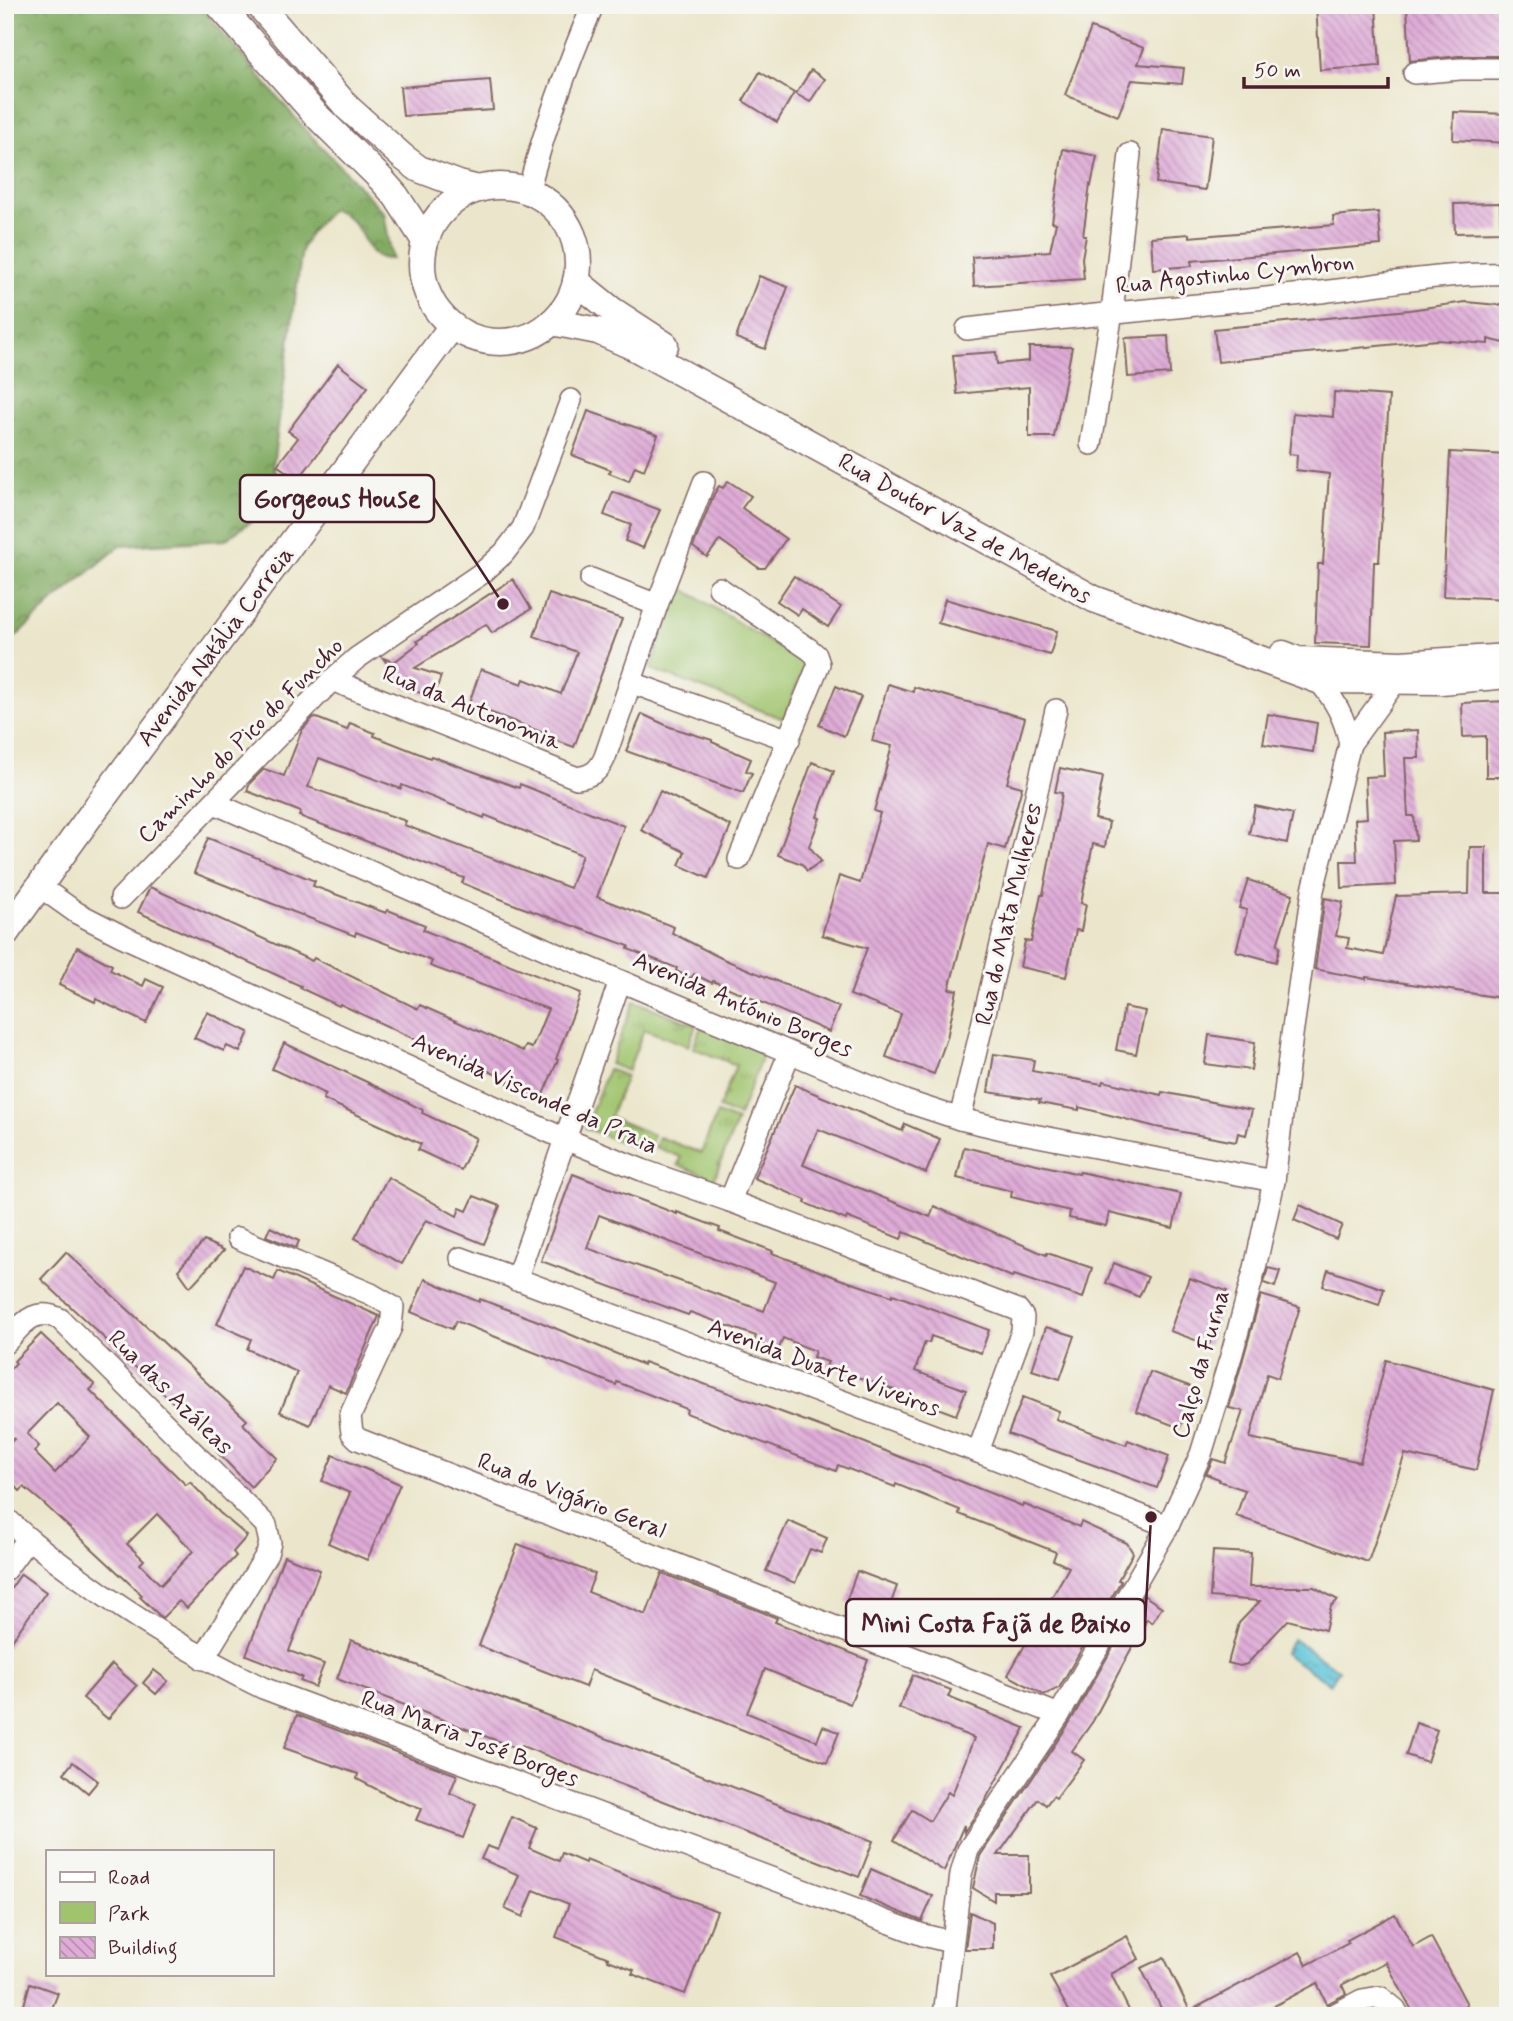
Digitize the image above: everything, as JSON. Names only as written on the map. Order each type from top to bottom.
[{"type":"street","points":[[219,5],[317,116],[396,196],[425,241]]},
{"type":"street","points":[[259,5],[348,108],[403,157],[419,169],[479,189]]},
{"type":"street","points":[[528,192],[544,131],[568,62],[593,5]]},
{"type":"street","points":[[1414,73],[1508,69]]},
{"type":"street","points":[[1091,444],[1112,312],[1130,154]]},
{"type":"street","points":[[496,186],[528,192],[547,203],[562,218],[573,238],[577,259],[576,281],[567,303],[552,322],[521,339],[485,341],[467,335],[452,326],[428,296],[423,278],[425,241],[437,218],[456,200],[479,189],[496,186]]},
{"type":"street","name":"Rua Agostinho Cymbron","points":[[967,329],[1312,293],[1468,273],[1508,274]]},
{"type":"street","name":"Rua Doutor Vaz de Medeiros","points":[[576,281],[645,334],[1096,587],[1298,660],[1398,673]]},
{"type":"street","name":"Rua Doutor Vaz de Medeiros","points":[[552,322],[598,331],[634,347],[1094,599],[1318,680],[1398,673]]},
{"type":"street","name":"Avenida Natália Correia","points":[[5,934],[452,326]]},
{"type":"street","name":"Caminho do Pico do Funcho","points":[[121,898],[332,680],[357,658],[482,573],[504,553],[523,528],[571,400]]},
{"type":"street","points":[[704,482],[630,682],[789,740]]},
{"type":"street","points":[[591,579],[657,606]]},
{"type":"street","points":[[719,588],[816,655],[819,664],[739,859]]},
{"type":"street","points":[[1398,673],[1508,657]]},
{"type":"street","points":[[1398,673],[1441,681],[1508,675]]},
{"type":"street","name":"Calço da Furna","points":[[944,2016],[951,1942],[961,1874],[968,1850],[1059,1715],[1168,1526],[1201,1454],[1255,1268],[1274,1181],[1313,890],[1350,744],[1398,673]]},
{"type":"street","name":"Rua da Autonomia","points":[[332,680],[577,778],[594,773],[601,766],[630,682]]},
{"type":"street","name":"Calço da Furna","points":[[1318,680],[1342,712],[1350,744]]},
{"type":"street","name":"Rua do Mata Mulheres","points":[[960,1119],[1056,710]]},
{"type":"street","name":"Avenida António Borges","points":[[214,803],[789,1054],[905,1101],[960,1119],[1274,1181]]},
{"type":"street","name":"Avenida Visconde da Praia","points":[[39,886],[77,913],[120,935],[565,1139],[1018,1310],[1023,1317],[1022,1331],[978,1452]]},
{"type":"street","points":[[516,1280],[620,981]]},
{"type":"street","points":[[730,1201],[789,1054]]},
{"type":"street","name":"Rua do Vigário Geral","points":[[237,1238],[371,1294],[393,1307],[391,1327],[350,1416],[352,1433],[358,1438],[1059,1715]]},
{"type":"street","name":"Avenida Duarte Viveiros","points":[[461,1258],[1168,1526]]},
{"type":"street","name":"Rua das Azáleas","points":[[5,1343],[31,1317],[40,1313],[60,1319],[266,1525],[270,1543],[267,1554],[203,1659]]},
{"type":"street","name":"Rua Maria José Borges","points":[[5,1517],[27,1539],[158,1633],[203,1659],[263,1688],[923,1935],[951,1942]]},
{"type":"street","points":[[5,1570],[27,1539]]},
{"type":"street","points":[[1332,2016],[1362,2000],[1380,1997],[1395,2008],[1399,2016]]},
{"type":"green space","points":[[5,5],[199,5],[304,128],[384,213],[392,259],[376,256],[371,252],[352,221],[332,209],[312,230],[302,248],[273,465],[286,496],[225,540],[120,546],[55,600],[5,647]]},
{"type":"green space","points":[[679,586],[805,664],[784,719],[651,669]]},
{"type":"green space","points":[[634,1001],[696,1025],[688,1046],[644,1029],[628,1071],[610,1064]]},
{"type":"green space","points":[[701,1027],[764,1051],[739,1116],[719,1108],[736,1065],[693,1048]]},
{"type":"green space","points":[[608,1069],[626,1076],[610,1117],[654,1135],[647,1152],[585,1128]]},
{"type":"green space","points":[[717,1113],[737,1121],[714,1179],[678,1165],[681,1157],[655,1147],[659,1137],[701,1153]]},
{"type":"water","points":[[1293,1639],[1339,1670],[1330,1684],[1284,1653]]},
{"type":"building","points":[[1316,5],[1376,5],[1380,66],[1320,70]]},
{"type":"building","points":[[1416,5],[1506,5],[1508,56],[1459,56],[1410,61],[1407,8]]},
{"type":"building","points":[[1091,28],[1144,48],[1138,64],[1184,68],[1182,84],[1132,80],[1118,116],[1065,95]]},
{"type":"building","points":[[811,70],[825,79],[810,102],[796,94]]},
{"type":"building","points":[[760,72],[794,93],[777,122],[743,101]]},
{"type":"building","points":[[490,80],[493,110],[403,116],[400,87]]},
{"type":"building","points":[[1454,112],[1508,114],[1508,143],[1453,140]]},
{"type":"building","points":[[1163,129],[1212,136],[1205,190],[1156,183]]},
{"type":"building","points":[[1063,149],[1097,156],[1083,236],[1086,236],[1082,258],[1084,279],[974,286],[972,257],[1050,251],[1056,223],[1052,222]]},
{"type":"building","points":[[1500,203],[1501,232],[1455,233],[1454,204]]},
{"type":"building","points":[[1378,212],[1381,245],[1191,261],[1192,266],[1153,269],[1151,237],[1189,234],[1189,237],[1334,225],[1333,216]]},
{"type":"building","points":[[759,276],[788,287],[765,349],[736,338]]},
{"type":"building","points":[[1466,302],[1508,306],[1508,344],[1488,339],[1488,344],[1437,340],[1218,362],[1214,329]]},
{"type":"building","points":[[1168,336],[1170,374],[1128,377],[1125,338]]},
{"type":"building","points":[[1029,347],[1072,347],[1054,437],[1029,437],[1029,387],[957,394],[953,355],[996,352],[997,364],[1029,361]]},
{"type":"building","points":[[338,364],[368,387],[298,480],[277,465],[298,438],[288,431]]},
{"type":"building","points":[[1334,392],[1389,396],[1379,562],[1374,562],[1371,645],[1315,643],[1318,564],[1323,564],[1329,474],[1296,470],[1297,455],[1289,454],[1293,413],[1333,417]]},
{"type":"building","points":[[588,411],[658,435],[644,470],[635,466],[629,481],[609,473],[611,470],[572,455]]},
{"type":"building","points":[[1450,452],[1508,455],[1508,599],[1443,596]]},
{"type":"building","points":[[728,481],[751,496],[742,508],[786,539],[765,568],[759,568],[720,540],[707,557],[693,547],[714,494],[719,486],[723,488]]},
{"type":"building","points":[[613,492],[660,510],[643,548],[625,541],[631,525],[604,515]]},
{"type":"building","points":[[794,576],[841,607],[828,627],[802,609],[798,615],[777,601]]},
{"type":"building","points":[[513,579],[531,609],[492,633],[486,624],[415,668],[441,676],[434,697],[405,688],[383,658],[394,662],[419,643],[417,641]]},
{"type":"building","points":[[549,594],[622,619],[574,747],[543,736],[544,733],[468,706],[481,669],[522,684],[524,679],[561,694],[577,652],[534,636]]},
{"type":"building","points":[[945,599],[1057,631],[1050,655],[938,623]]},
{"type":"building","points":[[888,684],[913,692],[914,687],[1025,718],[1007,783],[1022,787],[1005,849],[988,844],[949,989],[957,990],[947,1038],[934,1074],[886,1057],[901,1014],[850,995],[867,948],[822,935],[839,876],[860,883],[880,813],[874,811],[892,746],[872,741]]},
{"type":"building","points":[[836,686],[861,697],[844,736],[819,725]]},
{"type":"building","points":[[1508,701],[1508,777],[1486,777],[1486,736],[1463,737],[1462,703]]},
{"type":"building","points":[[642,714],[670,727],[712,740],[751,759],[746,771],[752,773],[743,793],[626,751]]},
{"type":"building","points":[[1268,714],[1317,723],[1313,752],[1263,744]]},
{"type":"building","points":[[314,717],[347,730],[350,723],[375,733],[374,736],[430,758],[431,756],[519,788],[520,784],[624,826],[597,897],[674,927],[672,933],[723,959],[839,1007],[829,1032],[713,981],[712,983],[694,974],[691,978],[676,971],[677,968],[628,949],[629,946],[462,883],[464,878],[299,816],[301,812],[247,791],[250,783],[264,769],[284,776],[302,730]],"holes":[[[319,758],[401,789],[402,785],[484,818],[485,815],[582,855],[570,888],[404,825],[406,821],[308,787]]]},
{"type":"building","points":[[1418,730],[1419,758],[1405,758],[1408,816],[1414,816],[1416,840],[1394,841],[1396,885],[1342,888],[1341,861],[1357,861],[1355,819],[1367,818],[1365,777],[1384,776],[1382,732]]},
{"type":"building","points":[[812,762],[834,771],[809,846],[821,861],[807,871],[802,864],[778,855]]},
{"type":"building","points":[[1060,768],[1103,777],[1095,819],[1109,822],[1105,847],[1093,844],[1081,903],[1086,904],[1081,931],[1076,930],[1066,977],[1020,967],[1025,941],[1031,942],[1043,895],[1062,793],[1055,792]]},
{"type":"building","points":[[660,791],[731,826],[708,878],[679,865],[685,852],[641,830]]},
{"type":"building","points":[[1255,806],[1293,814],[1287,843],[1249,834]]},
{"type":"building","points":[[208,838],[315,881],[313,886],[386,913],[388,910],[425,925],[423,930],[581,993],[556,1059],[558,1060],[541,1099],[448,1052],[446,1054],[340,1004],[339,1006],[138,912],[150,887],[312,961],[314,958],[418,1009],[420,1005],[523,1051],[526,1046],[532,1048],[548,1009],[430,966],[432,961],[356,932],[355,936],[194,873]]},
{"type":"building","points":[[1470,847],[1486,847],[1486,893],[1508,893],[1508,999],[1315,969],[1325,898],[1343,902],[1336,936],[1349,938],[1347,948],[1383,955],[1396,896],[1469,894]]},
{"type":"building","points":[[1248,880],[1293,894],[1277,945],[1280,946],[1276,962],[1236,951],[1247,910],[1239,908]]},
{"type":"building","points":[[77,947],[112,965],[110,970],[143,986],[146,979],[163,987],[146,1023],[59,985]]},
{"type":"building","points":[[1124,1007],[1145,1011],[1136,1054],[1116,1050]]},
{"type":"building","points":[[207,1012],[249,1032],[240,1052],[227,1046],[224,1051],[194,1038]]},
{"type":"building","points":[[1209,1035],[1255,1042],[1251,1070],[1205,1064]]},
{"type":"building","points":[[284,1043],[476,1138],[461,1170],[418,1150],[421,1144],[323,1099],[326,1094],[272,1069]]},
{"type":"building","points":[[994,1054],[1034,1060],[1032,1071],[1102,1084],[1103,1081],[1161,1095],[1162,1092],[1252,1110],[1246,1135],[1238,1133],[1236,1142],[1156,1127],[1079,1107],[1079,1110],[1039,1103],[1040,1100],[988,1092]]},
{"type":"building","points":[[795,1085],[902,1131],[905,1124],[940,1139],[926,1173],[818,1129],[803,1165],[930,1217],[934,1206],[1046,1255],[1047,1253],[1092,1268],[1083,1298],[1014,1275],[1012,1277],[904,1232],[901,1239],[847,1217],[846,1220],[754,1178]]},
{"type":"building","points":[[964,1147],[1181,1194],[1173,1228],[1109,1213],[1106,1226],[1069,1218],[1070,1211],[1011,1197],[1012,1191],[957,1178]]},
{"type":"building","points":[[573,1174],[720,1228],[719,1231],[840,1279],[892,1296],[893,1294],[989,1330],[981,1353],[931,1336],[929,1343],[925,1342],[915,1371],[966,1390],[956,1415],[919,1401],[920,1399],[826,1366],[828,1362],[813,1357],[815,1351],[783,1338],[778,1351],[754,1342],[756,1336],[690,1312],[688,1315],[541,1261]],"holes":[[[599,1215],[775,1282],[764,1311],[587,1248]]]},
{"type":"building","points":[[388,1177],[457,1216],[460,1208],[467,1211],[474,1196],[500,1206],[484,1244],[426,1220],[402,1264],[355,1238]]},
{"type":"building","points":[[1300,1205],[1342,1225],[1336,1239],[1294,1220]]},
{"type":"building","points":[[270,1227],[299,1241],[296,1248],[266,1236]]},
{"type":"building","points":[[204,1241],[224,1250],[190,1287],[178,1270]]},
{"type":"building","points":[[66,1252],[247,1420],[243,1424],[277,1458],[251,1487],[217,1452],[222,1448],[41,1279]]},
{"type":"building","points":[[1114,1263],[1148,1277],[1139,1297],[1106,1283]]},
{"type":"building","points":[[243,1266],[274,1280],[278,1271],[379,1316],[346,1393],[328,1385],[310,1425],[280,1412],[297,1372],[247,1349],[251,1339],[217,1324]]},
{"type":"building","points":[[1268,1268],[1280,1271],[1275,1287],[1264,1283]]},
{"type":"building","points":[[1328,1270],[1384,1289],[1379,1305],[1323,1286]]},
{"type":"building","points":[[1189,1278],[1227,1291],[1209,1345],[1170,1331]]},
{"type":"building","points":[[425,1279],[479,1302],[480,1299],[538,1321],[643,1365],[644,1362],[863,1442],[1022,1506],[1023,1504],[1079,1527],[1081,1522],[1127,1543],[1133,1553],[1118,1580],[1121,1581],[1059,1688],[1044,1695],[1008,1675],[1069,1567],[1053,1560],[1056,1552],[959,1514],[960,1510],[896,1484],[895,1487],[838,1465],[836,1471],[686,1413],[687,1409],[617,1382],[616,1385],[456,1321],[452,1329],[411,1312]]},
{"type":"building","points":[[1261,1295],[1300,1307],[1278,1378],[1267,1374],[1250,1438],[1360,1462],[1386,1360],[1494,1390],[1476,1470],[1405,1454],[1368,1562],[1236,1516],[1245,1490],[1206,1474],[1213,1459],[1225,1463],[1243,1411],[1229,1408]]},
{"type":"building","points":[[1046,1327],[1075,1336],[1060,1379],[1032,1370]]},
{"type":"building","points":[[41,1334],[95,1385],[90,1390],[140,1440],[186,1485],[190,1482],[247,1536],[233,1552],[236,1556],[187,1608],[179,1601],[162,1618],[140,1597],[142,1595],[42,1502],[24,1487],[20,1491],[5,1476],[5,1448],[14,1439],[5,1431],[5,1374],[16,1363],[14,1361]],"holes":[[[57,1403],[90,1437],[55,1473],[34,1452],[39,1446],[27,1434]],[[157,1514],[193,1551],[161,1585],[140,1564],[144,1560],[127,1544]]]},
{"type":"building","points":[[1150,1372],[1195,1388],[1180,1428],[1136,1411]]},
{"type":"building","points":[[1023,1397],[1059,1411],[1056,1419],[1126,1445],[1128,1440],[1169,1456],[1157,1488],[1008,1434]]},
{"type":"building","points":[[333,1455],[400,1484],[367,1560],[328,1543],[350,1493],[322,1481]]},
{"type":"building","points":[[788,1521],[827,1538],[821,1553],[810,1549],[795,1583],[766,1571]]},
{"type":"building","points":[[518,1544],[595,1574],[588,1592],[646,1615],[662,1573],[777,1618],[775,1622],[868,1660],[850,1704],[765,1669],[747,1713],[817,1741],[823,1726],[839,1732],[827,1763],[591,1670],[585,1687],[479,1646]]},
{"type":"building","points":[[1213,1551],[1251,1553],[1249,1587],[1314,1587],[1338,1600],[1331,1606],[1325,1630],[1288,1620],[1247,1664],[1240,1666],[1228,1663],[1239,1623],[1260,1601],[1210,1597]]},
{"type":"building","points":[[284,1556],[320,1570],[289,1651],[324,1664],[315,1687],[300,1681],[302,1677],[246,1655]]},
{"type":"building","points":[[857,1571],[897,1586],[886,1617],[846,1602]]},
{"type":"building","points":[[21,1574],[46,1592],[5,1650],[5,1597]]},
{"type":"building","points":[[1143,1595],[1162,1607],[1152,1623],[1147,1619],[1093,1721],[1072,1751],[1084,1760],[1056,1798],[1053,1796],[1046,1805],[1038,1799],[998,1855],[1029,1855],[1029,1892],[994,1892],[994,1901],[973,1888],[980,1856],[1070,1722]]},
{"type":"building","points":[[351,1640],[873,1841],[859,1877],[522,1746],[521,1750],[337,1679]]},
{"type":"building","points":[[112,1664],[137,1686],[108,1719],[83,1698]]},
{"type":"building","points":[[154,1670],[168,1681],[156,1694],[143,1683]]},
{"type":"building","points":[[913,1675],[951,1690],[948,1697],[1025,1728],[985,1801],[964,1832],[964,1825],[944,1871],[894,1840],[912,1810],[930,1821],[948,1792],[952,1795],[974,1738],[899,1708]]},
{"type":"building","points":[[297,1715],[457,1775],[450,1793],[476,1804],[463,1838],[416,1820],[421,1809],[357,1779],[358,1774],[284,1748]]},
{"type":"building","points":[[1416,1723],[1437,1730],[1427,1762],[1406,1755]]},
{"type":"building","points":[[73,1762],[98,1781],[88,1793],[64,1773]]},
{"type":"building","points":[[512,1817],[537,1828],[529,1848],[559,1861],[562,1853],[585,1863],[586,1860],[717,1911],[685,1994],[632,1974],[634,1970],[556,1937],[569,1904],[534,1890],[523,1917],[505,1909],[519,1875],[481,1859],[487,1846],[498,1850]]},
{"type":"building","points":[[871,1869],[933,1896],[922,1921],[860,1896]]},
{"type":"building","points":[[970,1912],[993,1923],[993,1949],[965,1949]]},
{"type":"building","points":[[1395,1914],[1413,1947],[1431,1937],[1467,2004],[1446,2016],[1415,2016],[1386,1962],[1342,1985],[1346,1994],[1327,2004],[1317,1983],[1255,2016],[1165,2016],[1141,1968],[1164,1957],[1190,2011],[1300,1952],[1307,1965]]},
{"type":"building","points":[[1127,1936],[1139,1959],[1111,1974],[1132,2016],[1072,2016],[1050,1977]]},
{"type":"building","points":[[30,1983],[58,1993],[49,2016],[21,2016]]},
{"type":"place","name":"Gorgeous House","points":[[503,604]]},
{"type":"place","name":"Mini Costa Fajã de Baixo","points":[[1151,1517]]}]
